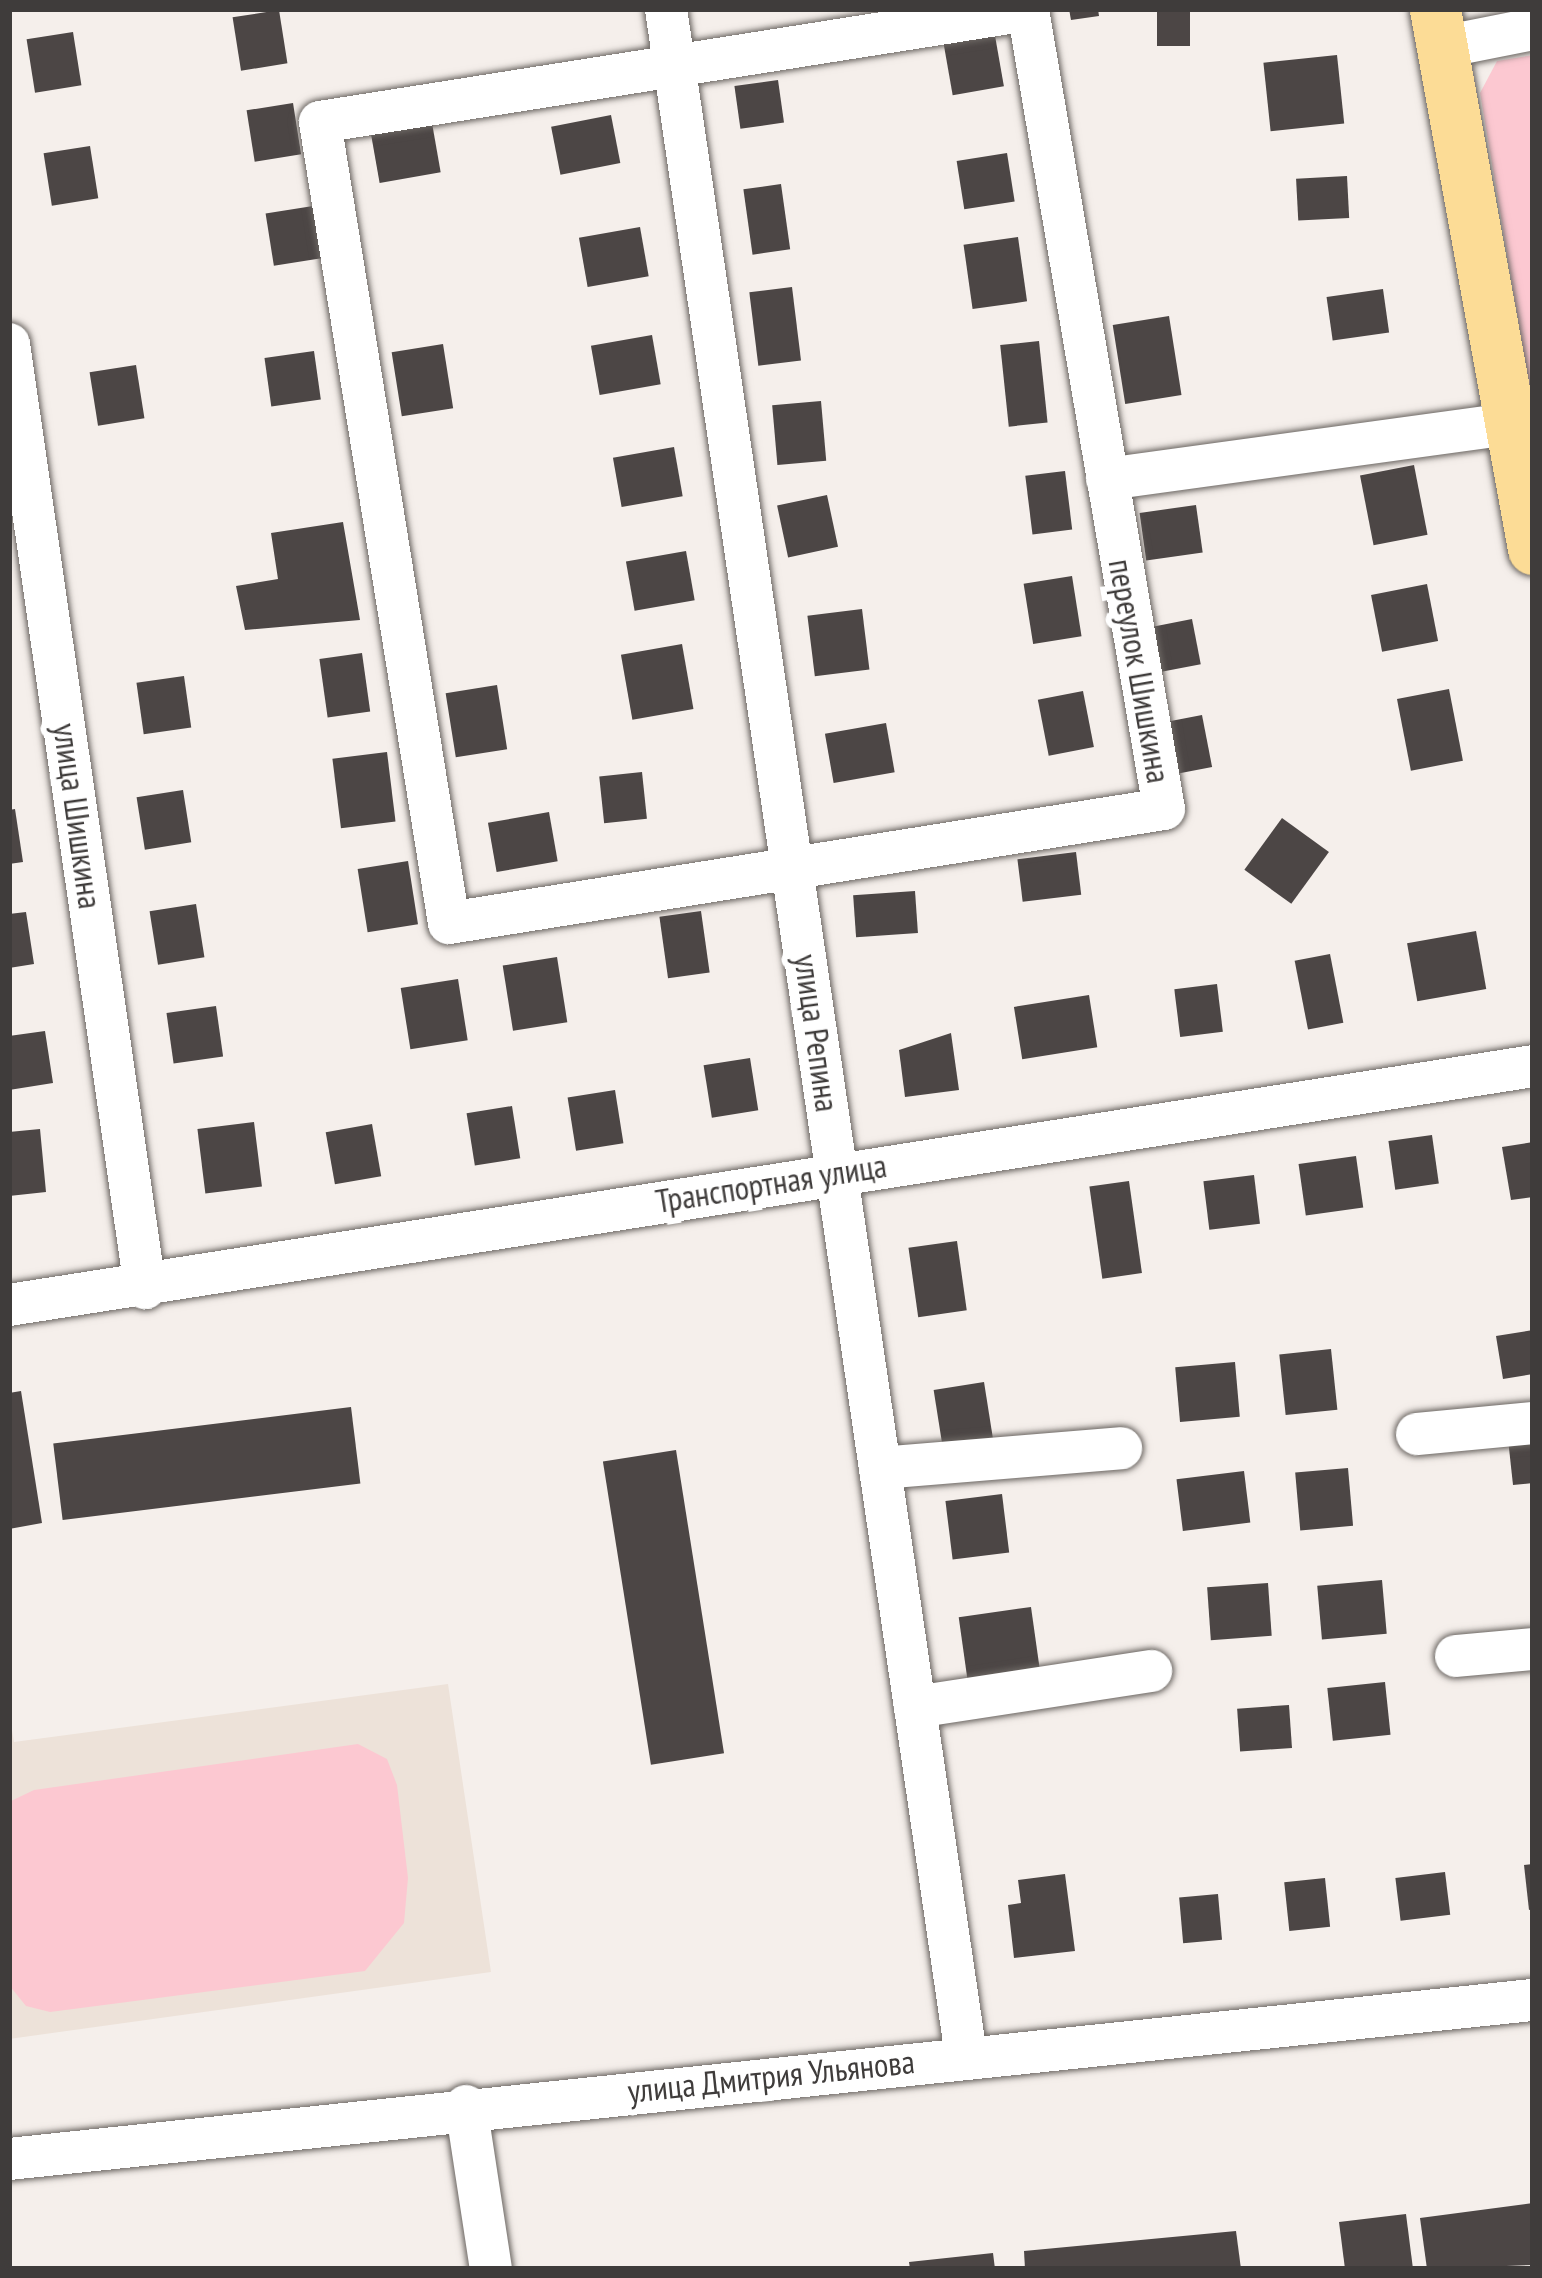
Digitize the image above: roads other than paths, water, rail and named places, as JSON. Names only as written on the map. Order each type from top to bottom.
[{"type":"main road","points":[[1438,28],[1533,549]]},
{"type":"street","name":"улица Репина","points":[[666,9],[967,2056]]},
{"type":"street","name":"переулок Шишкина","points":[[1028,10],[1107,479],[1163,808],[449,923],[320,122],[1028,10]]},
{"type":"street","points":[[1438,28],[1533,29]]},
{"type":"street","name":"улица Шишкина","points":[[9,344],[19,483],[146,1288]]},
{"type":"street","points":[[1107,479],[1510,424]]},
{"type":"street","name":"Транспортная улица","points":[[9,1304],[146,1288],[837,1172],[1533,1066]]},
{"type":"street","points":[[1417,1434],[1533,1423]]},
{"type":"street","points":[[880,1468],[1121,1448]]},
{"type":"street","points":[[1456,1656],[1533,1649]]},
{"type":"street","points":[[915,1707],[1151,1671]]},
{"type":"street","name":"улица Дмитрия Ульянова","points":[[9,2159],[466,2106],[1533,2000]]},
{"type":"street","points":[[466,2106],[491,2269]]}]
